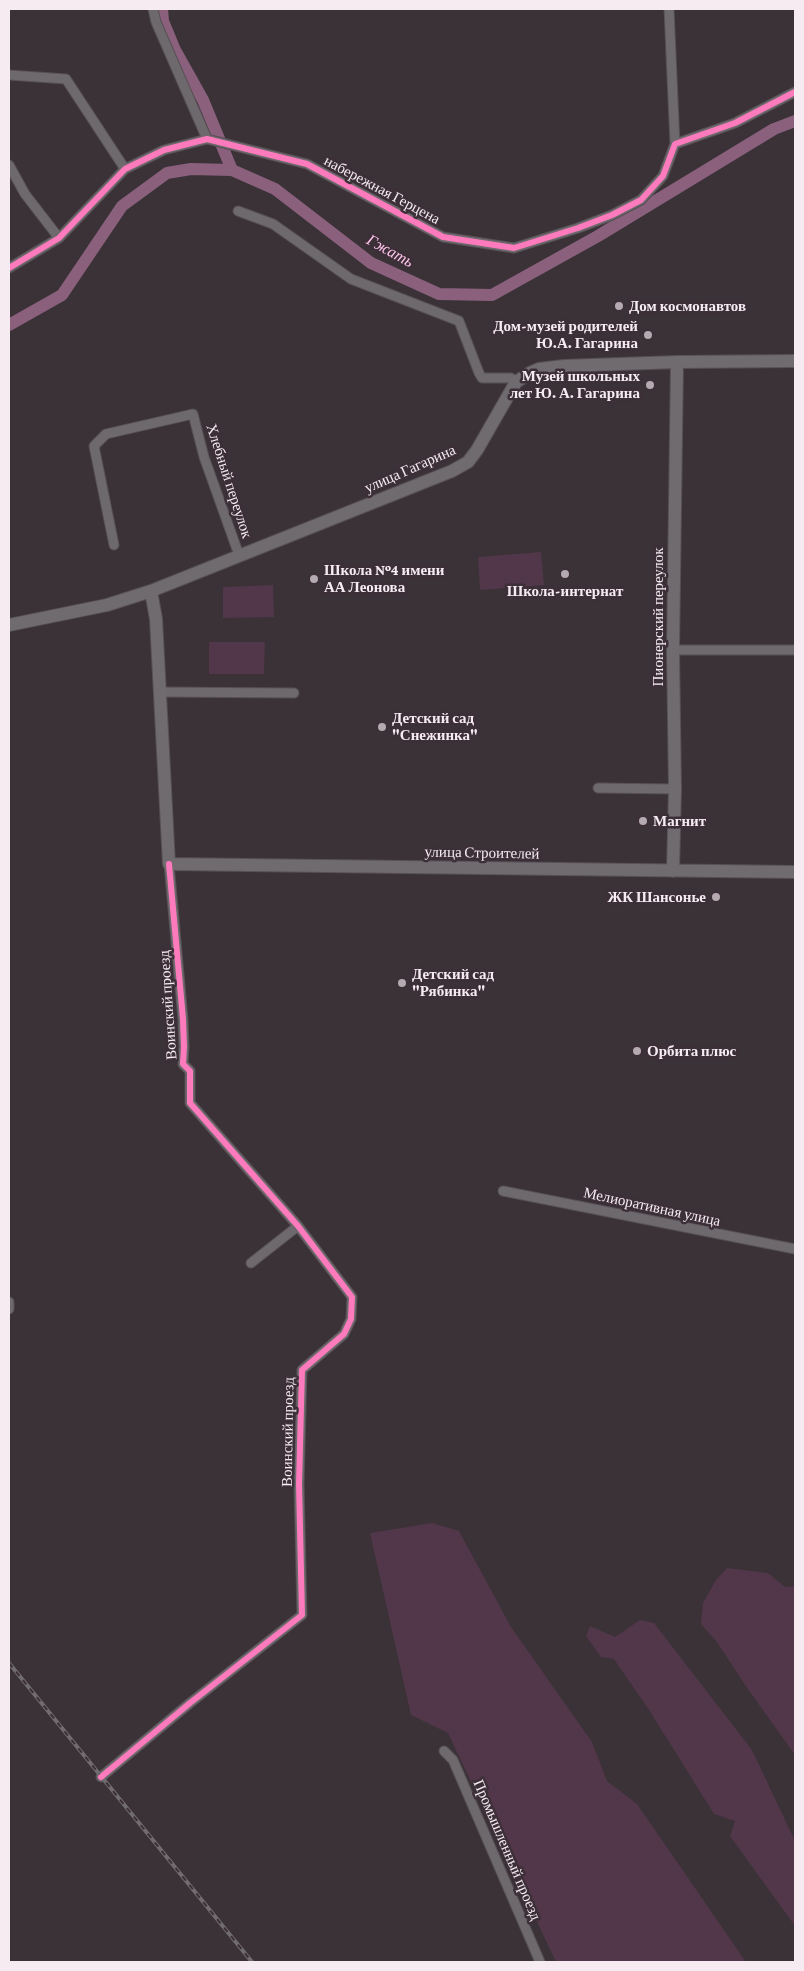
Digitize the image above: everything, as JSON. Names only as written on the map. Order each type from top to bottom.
[{"type":"main road","points":[[516,382],[530,373],[549,368],[677,362],[795,361]]},
{"type":"main road","name":"Пионерский переулок","points":[[673,872],[675,789],[673,650],[677,362]]},
{"type":"main road","name":"улица Гагарина","points":[[9,625],[107,606],[151,591],[377,502],[460,467],[468,462],[477,450],[516,382]]},
{"type":"main road","name":"Воинский проезд","points":[[151,591],[156,619],[169,864]]},
{"type":"main road","name":"улица Строителей","points":[[169,864],[673,872],[795,872]]},
{"type":"street","points":[[153,9],[156,22],[207,140]]},
{"type":"street","points":[[669,9],[675,144],[735,123],[795,92]]},
{"type":"street","points":[[9,75],[66,79],[125,169]]},
{"type":"street","name":"набережная Герцена","points":[[9,268],[59,238],[125,169],[164,150],[207,140],[307,164],[443,237],[514,248],[612,215],[641,200],[663,176],[675,144]]},
{"type":"street","points":[[9,165],[25,194],[59,238]]},
{"type":"street","points":[[238,211],[273,224],[351,279],[459,321],[482,378],[511,378],[516,382]]},
{"type":"street","name":"Хлебный переулок","points":[[114,545],[94,446],[106,434],[193,414],[204,458],[239,555]]},
{"type":"street","points":[[673,650],[795,650]]},
{"type":"street","points":[[159,692],[294,693]]},
{"type":"street","points":[[598,788],[675,789]]},
{"type":"street","name":"Воинский проезд","points":[[101,1777],[190,1703],[302,1615],[299,1484],[302,1370],[344,1334],[351,1319],[352,1297],[298,1226],[190,1103],[190,1072],[183,1064],[183,1019],[169,864]]},
{"type":"street","name":"Мелиоративная улица","points":[[503,1191],[795,1249]]},
{"type":"street","points":[[251,1263],[298,1226]]},
{"type":"street","points":[[9,1302],[9,1309]]},
{"type":"street","name":"Промышленный проезд","points":[[444,1750],[453,1760],[540,1962]]},
{"type":"shaded area","points":[[541,552],[544,585],[480,590],[478,557]]},
{"type":"shaded area","points":[[273,585],[274,617],[223,618],[223,587]]},
{"type":"shaded area","points":[[209,642],[265,642],[264,674],[209,674]]},
{"type":"shaded area","points":[[432,1523],[459,1531],[511,1627],[592,1742],[607,1781],[637,1804],[746,1962],[556,1962],[448,1733],[411,1715],[370,1533]]},
{"type":"shaded area","points":[[727,1568],[768,1573],[785,1587],[795,1586],[795,1755],[717,1642],[701,1624],[703,1603],[716,1580]]},
{"type":"shaded area","points":[[640,1620],[654,1623],[752,1750],[795,1841],[795,1926],[730,1836],[735,1821],[714,1814],[649,1710],[614,1659],[601,1657],[586,1636],[590,1626],[615,1637]]},
{"type":"waterway","points":[[162,9],[163,21],[175,50],[203,100],[232,170]]},
{"type":"waterway","name":"Гжать","points":[[9,325],[62,295],[122,206],[167,173],[191,169],[232,170],[275,189],[371,263],[439,294],[492,295],[598,236],[774,129],[795,121]]},
{"type":"railway","points":[[9,1663],[252,1962]]},
{"type":"cycle path","points":[[9,268],[59,238],[125,169],[164,150],[207,139],[307,164],[443,237],[514,248],[578,228],[612,215],[641,200],[663,176],[675,144],[735,123],[795,92]]},
{"type":"cycle path","points":[[101,1777],[190,1703],[302,1615],[299,1484],[302,1370],[344,1334],[351,1319],[352,1297],[298,1226],[190,1103],[190,1071],[183,1064],[183,1019],[169,864]]},
{"type":"place","name":"Дом космонавтов","points":[[619,306]]},
{"type":"place","name":"Дом-музей родителей Ю.А. Гагарина","points":[[648,335]]},
{"type":"place","name":"Музей школьных лет Ю. А. Гагарина","points":[[650,385]]},
{"type":"place","name":"Школа-интернат","points":[[565,574]]},
{"type":"place","name":"Школа №4 имени АА Леонова","points":[[314,579]]},
{"type":"place","name":"Детский сад \"Снежинка\"","points":[[382,727]]},
{"type":"place","name":"Магнит","points":[[643,821]]},
{"type":"place","name":"ЖК Шансонье","points":[[716,897]]},
{"type":"place","name":"Детский сад \"Рябинка\"","points":[[402,983]]},
{"type":"place","name":"Орбита плюс","points":[[637,1051]]}]
